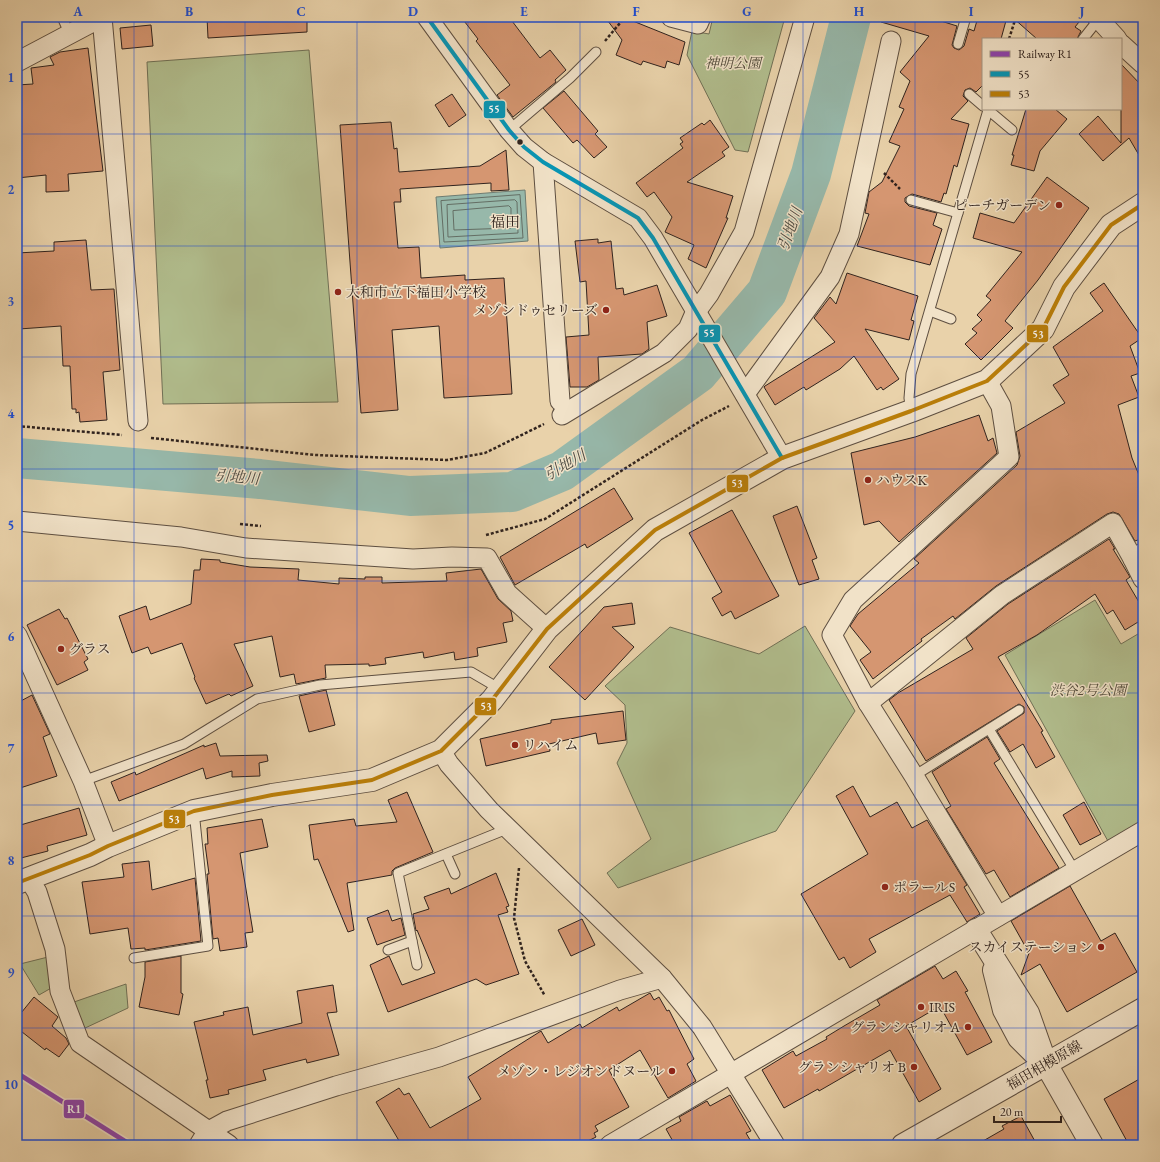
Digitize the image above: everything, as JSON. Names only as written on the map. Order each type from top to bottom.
[{"type":"street","points":[[17,62],[66,25],[102,17],[142,429]]},
{"type":"street","points":[[427,17],[509,130],[524,147],[543,162],[638,218],[653,238],[782,458]]},
{"type":"street","points":[[671,17],[698,24],[701,17]]},
{"type":"street","points":[[543,162],[561,408],[664,353],[699,318],[709,294],[744,232],[805,17]]},
{"type":"street","points":[[1097,18],[1116,38]]},
{"type":"street","points":[[743,390],[830,277],[849,234],[891,41]]},
{"type":"street","points":[[1122,45],[1143,64]]},
{"type":"street","points":[[23,881],[90,855],[108,846],[194,811],[272,795],[372,780],[441,751],[500,689],[547,629],[654,530],[782,458],[911,411],[987,381],[1043,329],[1064,287],[1111,225],[1143,204]]},
{"type":"street","points":[[987,381],[1001,406],[1009,457],[853,600],[832,635],[868,703],[914,776],[998,916]]},
{"type":"street","points":[[17,521],[181,537],[246,548],[413,559],[452,557],[487,558],[507,593],[547,629]]},
{"type":"street","points":[[868,703],[1002,595],[1113,523],[1138,556],[1143,579]]},
{"type":"street","points":[[17,635],[83,781],[108,846]]},
{"type":"street","points":[[441,751],[454,770],[488,810],[662,978],[702,1027],[775,1145]]},
{"type":"street","points":[[610,1145],[1143,830]]},
{"type":"street","points":[[23,881],[37,892],[55,949],[60,991],[80,1043],[202,1140],[229,1145]]},
{"type":"street","points":[[976,930],[990,955],[1004,1010],[1019,1038],[1046,1064],[1092,1145]]},
{"type":"street","points":[[202,1140],[227,1122],[307,1096],[439,1057],[620,990],[662,978]]},
{"type":"street","name":"福田相模原線","points":[[903,1145],[1143,1008]]},
{"type":"lane","points":[[958,44],[966,17]]},
{"type":"lane","points":[[1084,38],[1097,18]]},
{"type":"lane","points":[[509,130],[570,78],[596,52]]},
{"type":"lane","points":[[969,94],[982,105]]},
{"type":"lane","points":[[911,411],[909,398],[912,374],[985,110]]},
{"type":"lane","points":[[988,110],[1012,130]]},
{"type":"lane","points":[[911,200],[958,213]]},
{"type":"lane","points":[[930,311],[951,319]]},
{"type":"lane","points":[[83,781],[184,744],[257,699],[320,685],[471,672],[500,689]]},
{"type":"lane","points":[[914,776],[1019,710]]},
{"type":"lane","points":[[989,729],[1075,871]]},
{"type":"lane","points":[[134,958],[208,946],[194,811]]},
{"type":"lane","points":[[417,965],[398,873],[507,828]]},
{"type":"lane","points":[[446,854],[455,874]]},
{"type":"lane","points":[[388,950],[412,941]]},
{"type":"path","points":[[596,52],[625,17]]},
{"type":"path","points":[[1009,38],[1016,17]]},
{"type":"path","points":[[881,171],[911,200]]},
{"type":"path","points":[[484,536],[514,529],[545,519],[702,420],[735,403],[743,390]]},
{"type":"path","points":[[142,429],[315,455],[447,460],[485,453],[561,408]]},
{"type":"path","points":[[17,426],[124,435]]},
{"type":"path","points":[[235,523],[266,527]]},
{"type":"path","points":[[522,842],[514,918],[525,961],[555,1014]]},
{"type":"green space","name":"神明公園","points":[[713,17],[785,17],[748,152],[735,150],[687,55],[692,31],[709,34]]},
{"type":"green space","points":[[309,50],[338,402],[163,404],[147,62]]},
{"type":"green space","name":"渋谷2号公園","points":[[1095,600],[1121,644],[1143,631],[1143,823],[1109,843],[1005,655]]},
{"type":"green space","points":[[805,626],[855,711],[776,831],[618,888],[607,873],[651,839],[617,763],[627,743],[625,705],[605,686],[670,627],[759,654]]},
{"type":"green space","points":[[48,957],[53,987],[39,995],[20,964]]},
{"type":"green space","points":[[126,984],[128,1008],[83,1029],[74,1002]]},
{"type":"water","points":[[525,190],[528,241],[440,248],[436,197]]},
{"type":"building","points":[[207,17],[307,17],[307,32],[208,38]]},
{"type":"building","points":[[461,17],[509,17],[540,58],[550,50],[566,70],[555,80],[556,82],[513,117],[497,95],[510,85],[476,41],[478,39]]},
{"type":"building","points":[[605,17],[623,17],[685,42],[679,65],[667,61],[665,68],[643,61],[641,65],[616,55],[622,40]]},
{"type":"building","points":[[881,17],[928,17],[957,26],[952,45],[954,48],[959,50],[964,46],[969,29],[974,31],[978,17],[1007,17],[1001,38],[982,38],[982,86],[976,92],[970,88],[965,90],[963,96],[968,101],[951,119],[969,124],[957,167],[954,165],[946,194],[944,193],[941,202],[912,194],[905,198],[905,202],[909,206],[937,213],[933,225],[942,229],[930,265],[857,246],[869,214],[865,213],[869,192],[882,182],[900,146],[889,142],[904,109],[899,107],[910,81],[900,72],[929,36],[881,22]]},
{"type":"building","points":[[1012,17],[1083,17],[1075,27],[1081,31],[1078,38],[1036,38]]},
{"type":"building","points":[[151,25],[153,46],[122,49],[120,28]]},
{"type":"building","points":[[88,48],[103,171],[68,174],[69,191],[46,192],[46,175],[17,178],[17,85],[33,84],[31,68],[54,65],[50,57],[60,52]]},
{"type":"building","points":[[1122,65],[1143,87],[1143,162],[1129,138],[1103,161],[1079,134],[1098,116],[1121,143]]},
{"type":"building","points":[[564,91],[598,131],[595,134],[607,147],[594,158],[577,140],[573,143],[543,108]]},
{"type":"building","points":[[452,94],[466,115],[449,127],[435,105]]},
{"type":"building","points":[[1026,110],[1056,110],[1067,119],[1040,151],[1034,171],[1011,165],[1014,155],[1012,155]]},
{"type":"building","points":[[710,120],[729,147],[722,152],[725,156],[687,182],[733,196],[726,218],[728,218],[706,268],[688,259],[694,245],[665,232],[672,217],[654,192],[647,197],[636,183],[683,148],[680,144],[683,142],[680,138],[702,123],[704,125]]},
{"type":"building","points":[[391,122],[394,149],[397,148],[399,172],[480,166],[506,150],[509,190],[491,191],[491,183],[400,189],[401,202],[394,202],[398,248],[419,247],[421,278],[465,275],[465,280],[504,278],[512,394],[444,398],[439,326],[392,330],[398,410],[361,413],[340,125]]},
{"type":"building","points":[[1047,177],[1089,208],[1038,280],[1005,321],[1013,328],[981,360],[965,344],[977,333],[972,329],[982,320],[977,315],[991,300],[986,296],[1022,252],[973,238],[980,213],[1014,223]]},
{"type":"building","points":[[598,239],[598,243],[611,241],[616,289],[623,288],[624,295],[657,285],[667,316],[647,322],[649,349],[642,354],[598,357],[599,380],[587,387],[570,387],[566,337],[589,335],[586,281],[580,282],[575,241]]},
{"type":"building","points":[[86,240],[91,290],[114,289],[120,370],[103,372],[107,420],[80,422],[79,412],[76,413],[76,409],[72,409],[70,366],[63,366],[61,326],[19,329],[17,310],[17,253],[54,251],[54,242]]},
{"type":"building","points":[[847,273],[918,296],[911,320],[914,321],[909,340],[865,329],[899,379],[883,390],[881,387],[877,390],[854,356],[840,369],[806,390],[804,387],[775,405],[764,387],[835,342],[814,318],[830,297],[836,304]]},
{"type":"building","points":[[1104,283],[1142,338],[1130,346],[1140,373],[1131,376],[1139,397],[1118,405],[1132,458],[1143,485],[1143,538],[1135,541],[1119,514],[1113,512],[1107,514],[996,586],[955,619],[953,616],[921,639],[922,641],[873,679],[860,660],[871,652],[850,626],[858,614],[919,563],[914,559],[1017,465],[1020,456],[1016,432],[1065,403],[1053,385],[1069,375],[1053,347],[1103,311],[1090,293]]},
{"type":"building","points":[[979,415],[988,441],[993,438],[997,453],[899,542],[879,521],[864,525],[851,453],[915,437]]},
{"type":"building","points":[[614,488],[633,519],[587,548],[585,544],[515,585],[500,557]]},
{"type":"building","points":[[797,506],[817,558],[812,560],[819,579],[799,585],[773,516]]},
{"type":"building","points":[[732,510],[779,596],[735,619],[731,611],[722,616],[712,598],[722,592],[689,533]]},
{"type":"building","points":[[1109,539],[1115,549],[1113,549],[1130,577],[1126,580],[1143,609],[1143,619],[1125,630],[1113,610],[1107,614],[1095,594],[1037,635],[998,657],[1043,731],[1041,732],[1055,757],[1036,768],[1023,744],[1010,752],[997,731],[1024,713],[1024,707],[1019,704],[926,761],[889,700],[898,693],[973,649],[966,638],[1008,604]]},
{"type":"building","points":[[201,559],[220,560],[220,562],[250,567],[299,569],[298,580],[339,584],[339,578],[365,579],[365,577],[382,577],[382,583],[447,581],[446,573],[481,569],[498,599],[511,611],[513,621],[503,623],[507,642],[477,648],[478,656],[455,660],[454,652],[424,658],[423,652],[385,658],[386,664],[369,666],[369,664],[325,665],[326,678],[296,684],[294,674],[280,677],[272,636],[234,644],[253,686],[231,696],[229,694],[206,704],[194,678],[195,677],[182,643],[151,654],[148,647],[132,653],[119,616],[146,606],[150,620],[191,604],[194,570],[200,570]]},
{"type":"building","points":[[632,603],[635,624],[612,627],[634,647],[585,700],[549,667],[604,607]]},
{"type":"building","name":"グラス","points":[[59,609],[65,619],[67,618],[88,659],[84,662],[88,670],[57,685],[27,625]]},
{"type":"building","points":[[326,690],[335,725],[309,732],[299,696]]},
{"type":"building","points":[[32,695],[50,734],[43,737],[57,776],[17,789],[17,703]]},
{"type":"building","points":[[623,711],[626,740],[598,744],[596,733],[549,744],[550,751],[486,766],[480,739],[551,723],[551,720]]},
{"type":"building","points":[[987,737],[1000,759],[994,763],[1059,868],[1010,897],[994,870],[986,874],[946,809],[951,806],[932,772]]},
{"type":"building","points":[[216,743],[220,756],[267,755],[268,761],[259,763],[260,776],[232,777],[232,771],[206,779],[203,768],[119,801],[111,782],[135,772],[136,775],[204,745],[204,747]]},
{"type":"building","points":[[853,786],[870,817],[897,802],[912,828],[927,820],[967,885],[964,887],[980,914],[967,922],[950,895],[869,939],[876,952],[850,968],[844,957],[839,960],[801,894],[868,854],[836,796]]},
{"type":"building","points":[[407,792],[433,852],[395,868],[392,871],[392,875],[347,883],[354,930],[348,932],[318,859],[314,860],[309,825],[354,819],[356,826],[397,822],[388,800]]},
{"type":"building","points":[[1084,802],[1101,834],[1080,845],[1063,815]]},
{"type":"building","points":[[79,808],[87,835],[47,846],[48,851],[17,859],[17,826]]},
{"type":"building","points":[[262,819],[268,847],[240,853],[253,932],[245,933],[247,947],[220,951],[218,938],[213,939],[207,874],[209,874],[205,844],[208,844],[207,828]]},
{"type":"building","points":[[149,861],[152,890],[195,878],[201,941],[145,950],[145,948],[131,949],[128,928],[90,934],[82,882],[124,877],[122,864]]},
{"type":"building","points":[[496,873],[509,906],[506,907],[508,912],[498,915],[519,974],[486,985],[476,979],[388,1012],[370,965],[389,956],[402,985],[435,973],[417,930],[416,931],[413,914],[429,909],[424,897],[449,888],[451,894]]},
{"type":"building","name":"スカイステーション","points":[[1070,886],[1101,941],[1115,933],[1137,972],[1067,1012],[1040,964],[1021,975],[1029,953],[1011,921]]},
{"type":"building","points":[[388,910],[392,921],[401,918],[405,935],[377,945],[367,918]]},
{"type":"building","points":[[582,919],[595,945],[571,956],[558,930]]},
{"type":"building","points":[[181,956],[181,993],[183,994],[179,1015],[139,1007],[145,977],[145,962]]},
{"type":"building","points":[[935,966],[943,979],[956,971],[968,991],[965,992],[992,1042],[967,1055],[940,1006],[906,1026],[941,1089],[919,1102],[890,1050],[819,1091],[818,1089],[784,1108],[762,1070],[793,1051],[796,1056],[827,1039],[826,1037],[880,1005],[877,1000]]},
{"type":"building","points":[[333,985],[337,1012],[327,1013],[339,1055],[307,1063],[306,1059],[263,1070],[266,1080],[228,1090],[229,1094],[210,1098],[206,1080],[208,1080],[194,1022],[224,1015],[223,1012],[248,1007],[253,1035],[302,1023],[297,991]]},
{"type":"building","points":[[650,993],[654,1000],[659,997],[667,1011],[669,1010],[694,1059],[687,1064],[696,1081],[668,1098],[640,1050],[609,1070],[629,1107],[595,1126],[598,1131],[594,1133],[596,1137],[580,1145],[399,1145],[401,1144],[376,1102],[399,1088],[404,1095],[409,1093],[430,1128],[481,1099],[468,1077],[541,1031],[548,1043],[580,1024],[582,1028],[617,1007],[619,1011]]},
{"type":"building","points":[[34,997],[58,1017],[52,1026],[66,1038],[69,1044],[59,1057],[46,1048],[45,1050],[17,1028],[17,1018]]},
{"type":"building","points":[[1143,1077],[1143,1145],[1129,1145],[1104,1099]]},
{"type":"building","points":[[730,1095],[751,1131],[746,1133],[753,1145],[675,1145],[666,1129],[681,1121],[679,1117],[707,1101],[710,1106]]},
{"type":"building","points":[[1021,1116],[1037,1145],[976,1145],[1004,1129],[1002,1126]]},
{"type":"waterway","name":"引地川","points":[[17,458],[260,479],[410,496],[512,492],[562,471],[698,373],[767,292],[811,174],[851,17]]},
{"type":"rail line","name":"R1","points":[[17,1073],[131,1145]]},
{"type":"transit line","name":"55","points":[[427,17],[509,130],[524,147],[543,162],[638,218],[653,238],[782,458]]},
{"type":"transit line","name":"53","points":[[17,883],[90,855],[108,846],[194,811],[272,795],[372,780],[441,751],[492,700],[547,629],[655,530],[782,458],[911,411],[987,381],[1043,329],[1064,287],[1111,225],[1143,204]]},
{"type":"place","name":"ピーチガーデン","points":[[1059,205]]},
{"type":"place","name":"大和市立下福田小学校","points":[[338,292]]},
{"type":"place","name":"メゾンドゥセリーズ","points":[[606,310]]},
{"type":"place","name":"ハウスK","points":[[868,480]]},
{"type":"place","name":"グラス","points":[[61,649]]},
{"type":"place","name":"リハイム","points":[[515,745]]},
{"type":"place","name":"ポラールS","points":[[885,887]]},
{"type":"place","name":"スカイステーション","points":[[1101,947]]},
{"type":"place","name":"IRIS","points":[[921,1007]]},
{"type":"place","name":"グランシャリオ A","points":[[968,1027]]},
{"type":"place","name":"グランシャリオ B","points":[[914,1067]]},
{"type":"place","name":"メゾン・レジオンドヌール","points":[[672,1071]]},
{"type":"district","name":"福田","points":[[505,222]]}]
